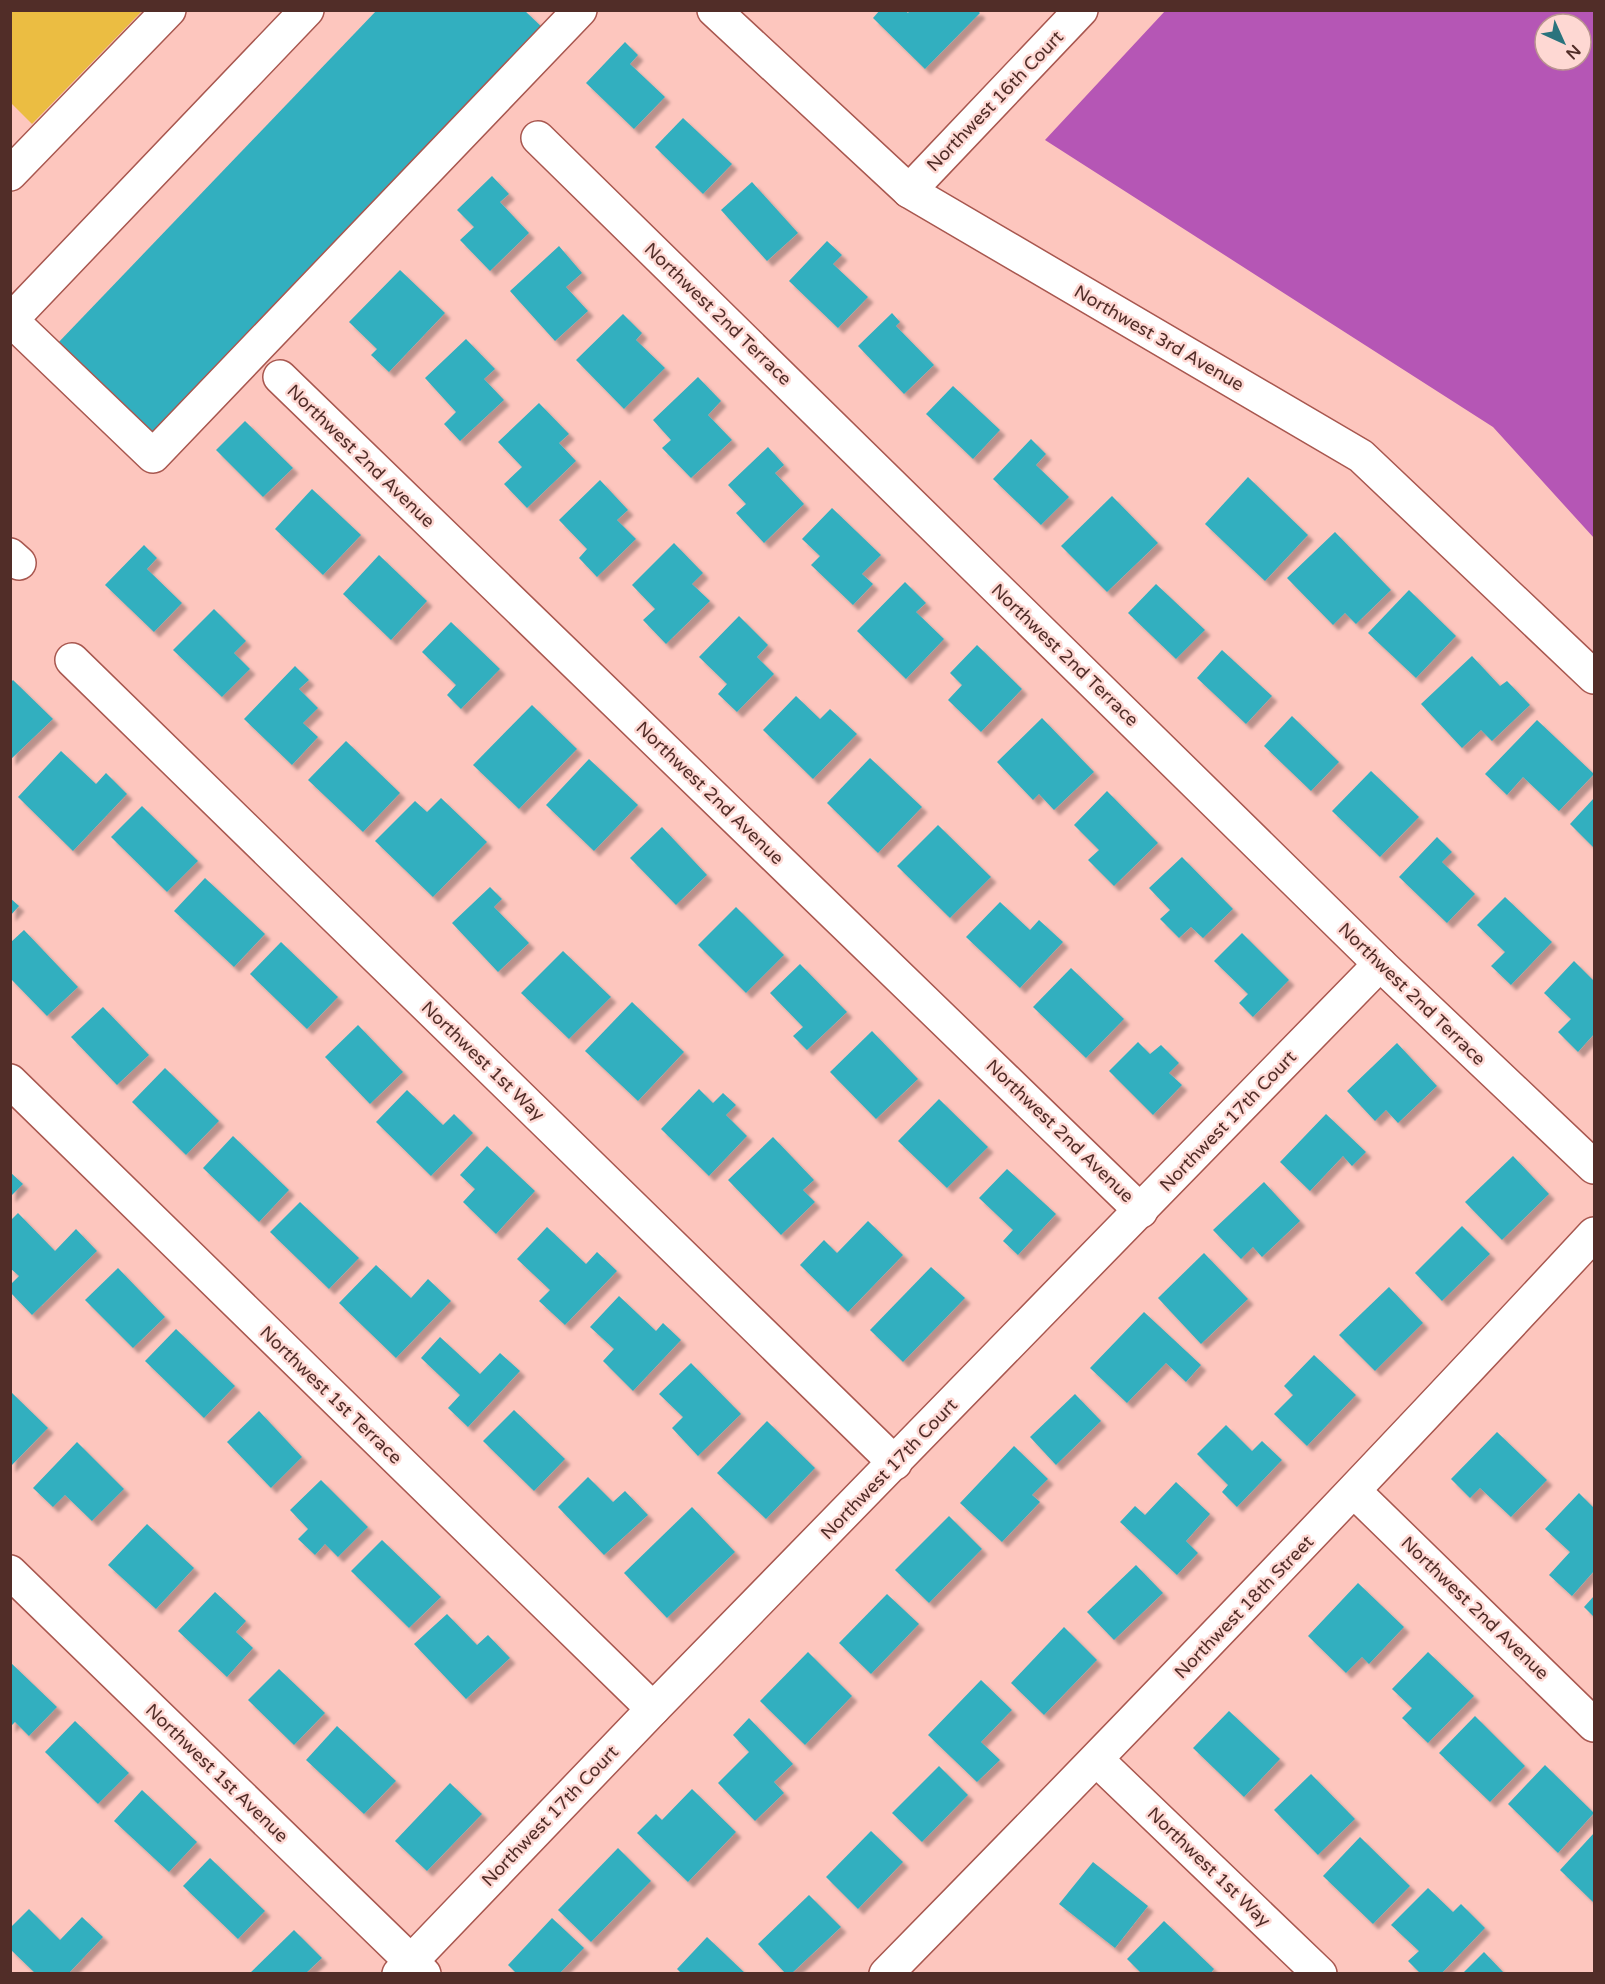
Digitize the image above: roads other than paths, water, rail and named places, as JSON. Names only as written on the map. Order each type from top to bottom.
[{"type":"street","points":[[10,174],[169,10]]},
{"type":"street","points":[[307,10],[11,319],[153,456],[580,10]]},
{"type":"street","name":"Northwest 3rd Avenue","points":[[714,10],[909,192],[1361,456],[1594,677]]},
{"type":"street","name":"Northwest 16th Court","points":[[909,192],[1082,10]]},
{"type":"street","name":"Northwest 2nd Terrace","points":[[538,138],[1380,964],[1594,1167]]},
{"type":"street","name":"Northwest 2nd Avenue","points":[[279,376],[1141,1210]]},
{"type":"street","name":"Northwest 1st Way","points":[[72,660],[895,1462]]},
{"type":"street","name":"Northwest 17th Court","points":[[411,1970],[653,1709],[1380,964]]},
{"type":"street","name":"Northwest 1st Terrace","points":[[10,1081],[653,1709]]},
{"type":"street","name":"Northwest 18th Street","points":[[886,1974],[1097,1760],[1355,1492],[1594,1234]]},
{"type":"street","name":"Northwest 2nd Avenue","points":[[1355,1492],[1594,1725]]},
{"type":"street","name":"Northwest 1st Avenue","points":[[10,1572],[411,1970]]},
{"type":"street","name":"Northwest 1st Way","points":[[1097,1760],[1320,1974]]}]
